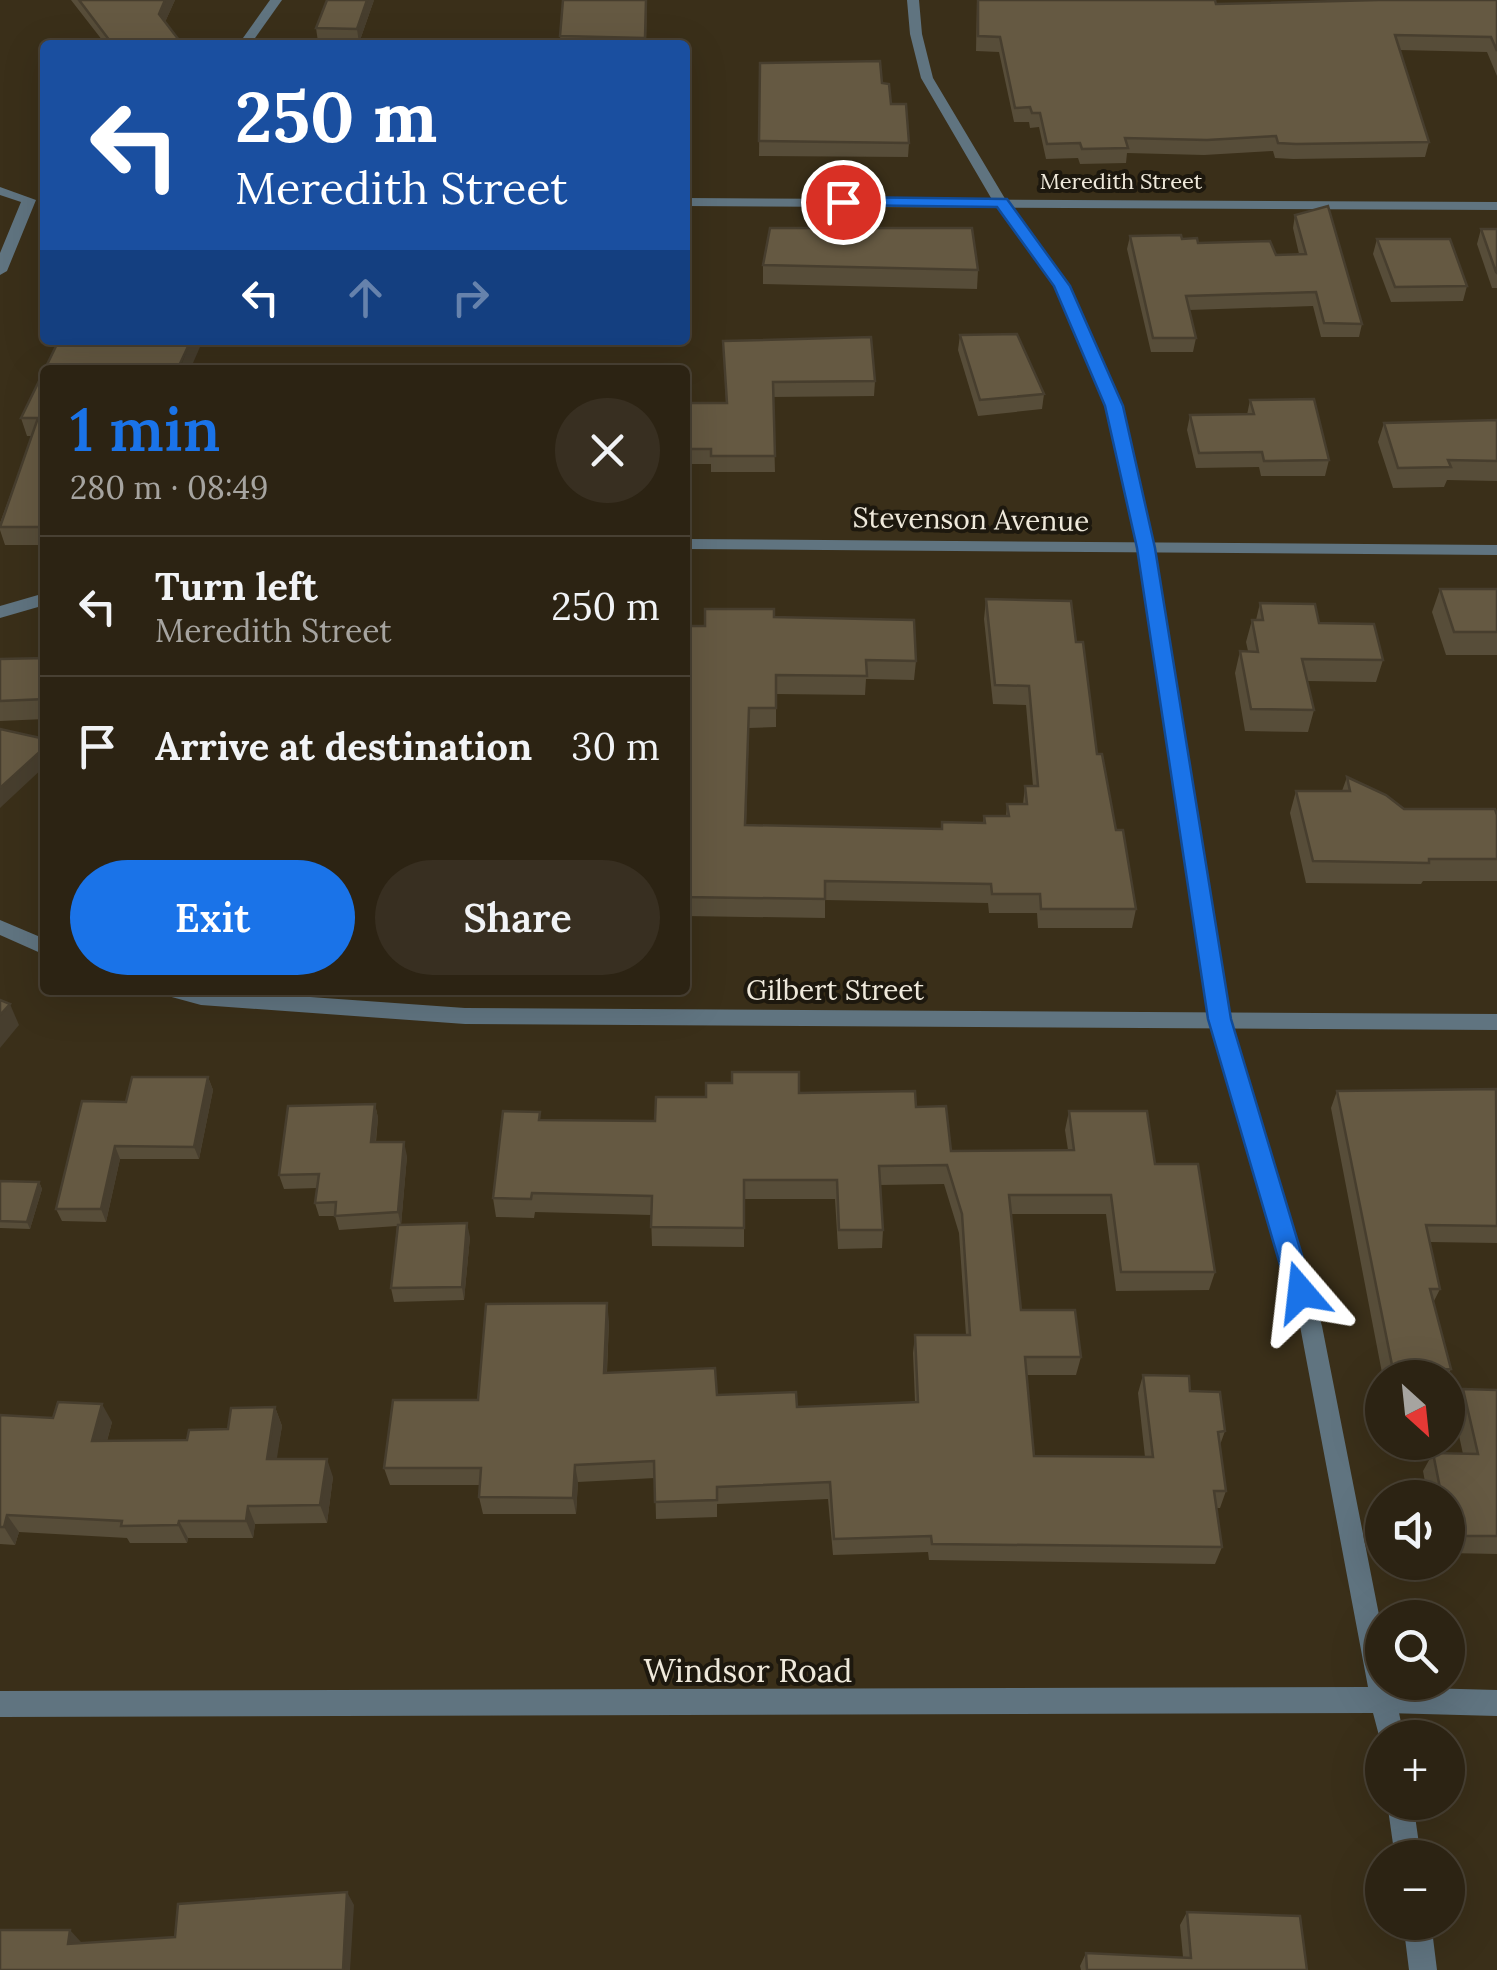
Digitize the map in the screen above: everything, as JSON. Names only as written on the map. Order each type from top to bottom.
[{"type":"street","points":[[248,40],[276,0]]},
{"type":"street","points":[[914,0],[916,34],[927,78],[1001,202],[1062,286],[1114,406],[1146,548],[1220,1019],[1311,1326],[1366,1600]]},
{"type":"street","points":[[0,191],[40,197],[0,272]]},
{"type":"street","name":"Meredith Street","points":[[690,202],[1497,206]]},
{"type":"street","name":"Stevenson Avenue","points":[[690,544],[1497,550]]},
{"type":"street","points":[[0,612],[40,600]]},
{"type":"street","points":[[0,926],[40,945]]},
{"type":"street","name":"Gilbert Street","points":[[193,995],[466,1016],[1497,1022]]},
{"type":"street","points":[[1386,1700],[1389,1720]]},
{"type":"street","name":"Windsor Road","points":[[0,1704],[1386,1700],[1497,1703]]},
{"type":"street","points":[[1420,1940],[1424,1970]]},
{"type":"building","points":[[79,0],[165,0],[159,14],[179,40],[109,40]]},
{"type":"building","points":[[327,0],[367,0],[357,29],[316,28]]},
{"type":"building","points":[[563,0],[646,0],[645,38],[560,36]]},
{"type":"building","points":[[978,0],[1215,0],[1216,4],[1497,0],[1497,51],[1491,37],[1395,35],[1429,142],[1296,144],[1278,143],[1276,136],[1207,140],[1125,138],[1128,148],[1082,149],[1080,143],[1047,144],[1040,113],[1032,113],[1030,107],[1015,108],[1000,37],[978,36]]},
{"type":"building","points":[[880,61],[882,83],[889,84],[891,104],[906,104],[909,143],[759,141],[760,63]]},
{"type":"building","points":[[1328,206],[1362,324],[1324,323],[1316,292],[1186,296],[1196,338],[1153,338],[1130,236],[1181,235],[1182,239],[1197,238],[1198,243],[1270,241],[1276,255],[1306,254],[1295,215]]},
{"type":"building","points":[[770,228],[972,228],[978,270],[763,265]]},
{"type":"building","points":[[1481,229],[1497,229],[1497,273],[1496,272]]},
{"type":"building","points":[[1377,239],[1450,239],[1467,286],[1395,287]]},
{"type":"building","points":[[1017,334],[1044,394],[980,400],[960,335]]},
{"type":"building","points":[[871,337],[875,381],[773,382],[775,456],[711,456],[711,449],[690,449],[690,403],[727,403],[723,341]]},
{"type":"building","points":[[57,345],[189,345],[179,365],[47,365]]},
{"type":"building","points":[[40,379],[40,527],[0,527],[38,418],[21,418]]},
{"type":"building","points":[[1314,399],[1329,460],[1264,461],[1262,452],[1199,453],[1190,415],[1254,414],[1250,400]]},
{"type":"building","points":[[1497,420],[1497,461],[1448,460],[1451,467],[1398,468],[1384,423]]},
{"type":"building","points":[[1440,589],[1497,589],[1497,632],[1454,632]]},
{"type":"building","points":[[986,599],[1071,601],[1076,642],[1083,642],[1097,754],[1102,754],[1116,830],[1123,830],[1136,909],[1041,909],[1040,894],[992,894],[991,884],[825,881],[825,899],[690,897],[690,626],[705,626],[705,609],[774,609],[774,617],[914,620],[916,661],[866,660],[867,676],[776,675],[776,708],[749,708],[745,825],[942,829],[942,822],[985,823],[984,816],[1009,816],[1007,804],[1027,804],[1025,786],[1038,786],[1029,686],[995,685]]},
{"type":"building","points":[[1260,603],[1315,604],[1319,623],[1374,624],[1383,660],[1302,659],[1314,710],[1251,709],[1240,651],[1258,652],[1252,620],[1263,620]]},
{"type":"building","points":[[40,658],[40,699],[0,701],[0,659]]},
{"type":"building","points":[[0,729],[40,738],[40,752],[0,788]]},
{"type":"building","points":[[1347,777],[1386,795],[1404,809],[1495,809],[1497,859],[1429,859],[1429,863],[1313,861],[1296,791],[1350,791]]},
{"type":"building","points":[[0,1000],[10,1004],[0,1015]]},
{"type":"building","points":[[732,1072],[799,1072],[799,1093],[915,1091],[916,1107],[946,1106],[951,1151],[1074,1150],[1069,1111],[1147,1111],[1155,1164],[1198,1164],[1215,1272],[1121,1272],[1111,1195],[1009,1195],[1021,1310],[1075,1310],[1081,1357],[1025,1357],[1034,1456],[1153,1457],[1143,1375],[1189,1376],[1190,1391],[1220,1392],[1225,1431],[1218,1432],[1226,1491],[1214,1491],[1222,1547],[932,1544],[931,1536],[834,1539],[830,1482],[717,1487],[717,1500],[655,1502],[654,1461],[575,1465],[573,1498],[479,1497],[481,1468],[384,1468],[393,1400],[478,1400],[486,1304],[607,1303],[604,1373],[715,1368],[717,1395],[796,1392],[797,1407],[918,1402],[915,1335],[970,1335],[962,1214],[947,1165],[879,1166],[883,1230],[839,1230],[837,1180],[744,1180],[744,1228],[651,1227],[652,1196],[532,1193],[531,1199],[493,1198],[503,1111],[540,1112],[539,1120],[655,1121],[656,1097],[706,1097],[706,1083],[732,1083]]},
{"type":"building","points":[[132,1077],[208,1077],[194,1147],[115,1146],[101,1209],[56,1209],[82,1101],[126,1102]]},
{"type":"building","points":[[1496,1089],[1497,1226],[1426,1225],[1440,1289],[1430,1289],[1449,1360],[1391,1360],[1337,1091]]},
{"type":"building","points":[[375,1104],[371,1142],[404,1142],[398,1212],[335,1216],[336,1202],[315,1203],[319,1174],[279,1175],[288,1106]]},
{"type":"building","points":[[0,1181],[39,1182],[27,1222],[0,1221]]},
{"type":"building","points":[[467,1223],[462,1287],[391,1288],[398,1225]]},
{"type":"building","points":[[1465,1389],[1497,1390],[1497,1536],[1465,1536],[1465,1480],[1438,1480],[1434,1460],[1465,1460],[1465,1454],[1478,1454]]},
{"type":"building","points":[[58,1402],[102,1404],[92,1441],[187,1440],[189,1430],[228,1429],[231,1408],[275,1407],[267,1459],[327,1459],[320,1505],[248,1506],[246,1521],[179,1521],[178,1525],[121,1526],[122,1521],[7,1515],[4,1527],[0,1527],[0,1415],[53,1418]]},
{"type":"building","points":[[347,1892],[343,1970],[0,1970],[0,1930],[70,1930],[68,1944],[175,1937],[178,1904]]},
{"type":"building","points":[[1187,1912],[1300,1916],[1307,1970],[1087,1970],[1086,1953],[1191,1958]]},
{"type":"route","points":[[843,202],[1001,202],[1062,286],[1114,406],[1146,548],[1220,1019],[1301,1292]]}]
